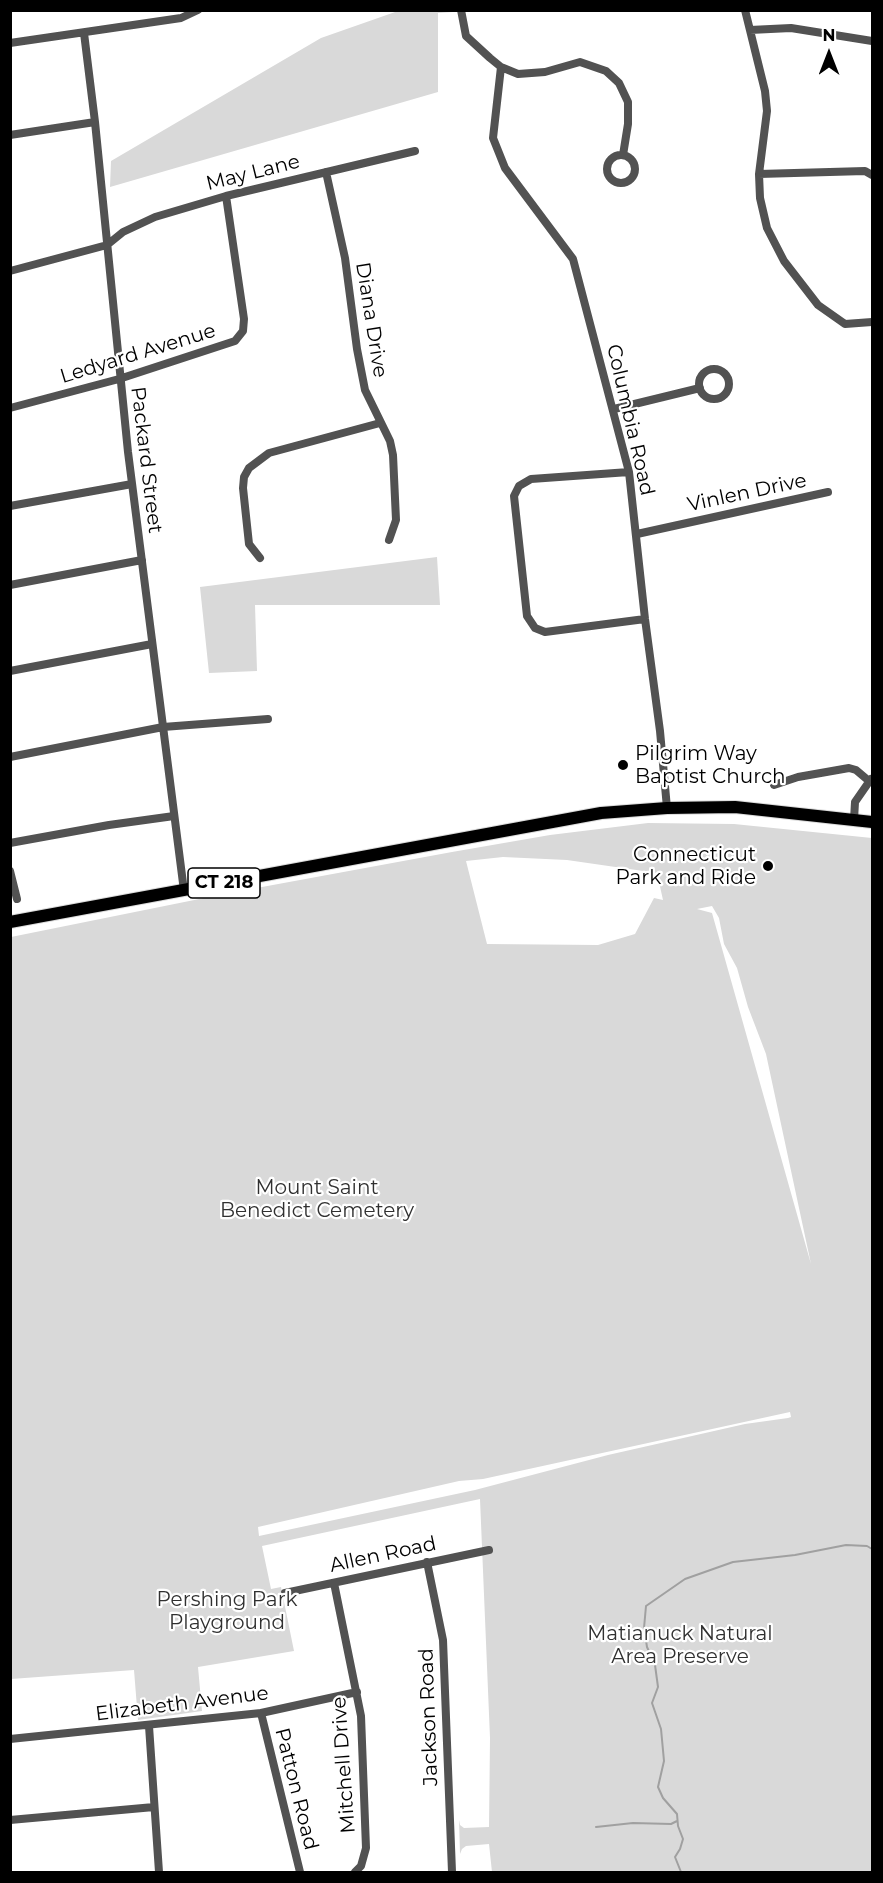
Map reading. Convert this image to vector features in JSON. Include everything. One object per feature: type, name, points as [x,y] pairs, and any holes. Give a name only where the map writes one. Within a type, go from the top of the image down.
[{"type":"main road","name":"CT 218","points":[[10,922],[597,813],[667,807],[735,807],[873,822]]},
{"type":"street","points":[[10,43],[181,18],[198,10]]},
{"type":"street","points":[[461,10],[466,36],[501,67],[518,74],[544,72],[580,62],[606,71],[619,84],[628,102],[628,124],[623,156]]},
{"type":"street","points":[[745,10],[765,91],[767,111],[759,174],[760,198],[767,228],[784,261],[818,305],[845,324],[873,322]]},
{"type":"street","points":[[750,30],[791,28],[873,41]]},
{"type":"street","name":"Packard Street","points":[[84,33],[95,122],[119,379],[184,891]]},
{"type":"street","name":"Columbia Road","points":[[501,67],[493,138],[505,168],[573,259],[629,472],[667,807]]},
{"type":"street","points":[[10,135],[95,122]]},
{"type":"street","name":"May Lane","points":[[10,271],[107,245],[123,232],[155,217],[226,196],[415,152]]},
{"type":"street","points":[[759,174],[865,171],[873,175]]},
{"type":"street","name":"Diana Drive","points":[[326,172],[345,258],[365,390],[390,441],[393,455],[396,520],[389,540]]},
{"type":"street","name":"Ledyard Avenue","points":[[10,408],[119,379],[234,341],[243,331],[244,319],[226,196]]},
{"type":"street","points":[[614,409],[700,388]]},
{"type":"street","points":[[260,558],[249,544],[243,489],[244,477],[249,468],[269,453],[380,423]]},
{"type":"street","points":[[629,472],[531,479],[519,486],[514,496],[527,616],[535,628],[545,632],[645,619]]},
{"type":"street","points":[[10,506],[132,484]]},
{"type":"street","name":"Vinlen Drive","points":[[637,534],[828,492]]},
{"type":"street","points":[[10,585],[142,560]]},
{"type":"street","points":[[10,671],[152,645]]},
{"type":"street","points":[[10,757],[163,727],[268,719]]},
{"type":"street","points":[[774,784],[798,777],[849,768],[856,770],[871,779],[855,802],[854,820]]},
{"type":"street","points":[[10,843],[174,816]]},
{"type":"street","points":[[10,871],[16,899]]},
{"type":"street","name":"Allen Road","points":[[285,1593],[489,1550]]},
{"type":"street","name":"Jackson Road","points":[[427,1562],[443,1640],[452,1872]]},
{"type":"street","name":"Mitchell Drive","points":[[334,1583],[361,1716],[366,1848],[361,1866],[355,1872]]},
{"type":"street","name":"Elizabeth Avenue","points":[[10,1739],[261,1713],[357,1692]]},
{"type":"street","name":"Patton Road","points":[[261,1713],[300,1872]]},
{"type":"street","points":[[149,1726],[159,1872]]},
{"type":"street","points":[[10,1820],[154,1807]]},
{"type":"green space","points":[[398,11],[468,11],[438,13],[438,92],[110,187],[111,161],[321,38]]},
{"type":"green space","points":[[437,557],[440,605],[255,605],[257,671],[209,673],[200,587]]},
{"type":"green space","name":"Mount Saint Benedict Cemetery","points":[[648,823],[734,824],[872,838],[872,1872],[492,1872],[489,1844],[466,1846],[460,1854],[459,1820],[460,1825],[464,1828],[489,1827],[490,1738],[480,1499],[262,1546],[271,1589],[281,1587],[294,1651],[198,1667],[202,1711],[138,1720],[134,1670],[11,1679],[11,937],[224,894],[550,835]],"holes":[[[503,857],[567,860],[657,873],[663,900],[654,898],[635,934],[598,945],[487,944],[466,861]],[[712,906],[719,918],[724,944],[737,968],[748,1007],[766,1054],[811,1264],[712,913],[697,909]],[[790,1412],[791,1417],[788,1418],[745,1424],[608,1455],[475,1490],[259,1536],[258,1527],[459,1481],[483,1479]]]},
{"type":"waterway","points":[[681,1872],[675,1857],[683,1839],[678,1826],[677,1814],[663,1798],[658,1787],[664,1761],[661,1729],[652,1703],[658,1687],[655,1665],[647,1647],[644,1628],[646,1606],[685,1579],[733,1562],[795,1555],[846,1545],[867,1546],[872,1549]]},
{"type":"waterway","points":[[596,1827],[633,1823],[671,1824],[677,1821]]},
{"type":"place","name":"Pilgrim Way Baptist Church","points":[[623,765]]},
{"type":"place","name":"Connecticut Park and Ride","points":[[768,866]]},
{"type":"park label","name":"Pershing Park Playground","points":[[227,1612]]},
{"type":"park label","name":"Matianuck Natural Area Preserve","points":[[680,1646]]}]
